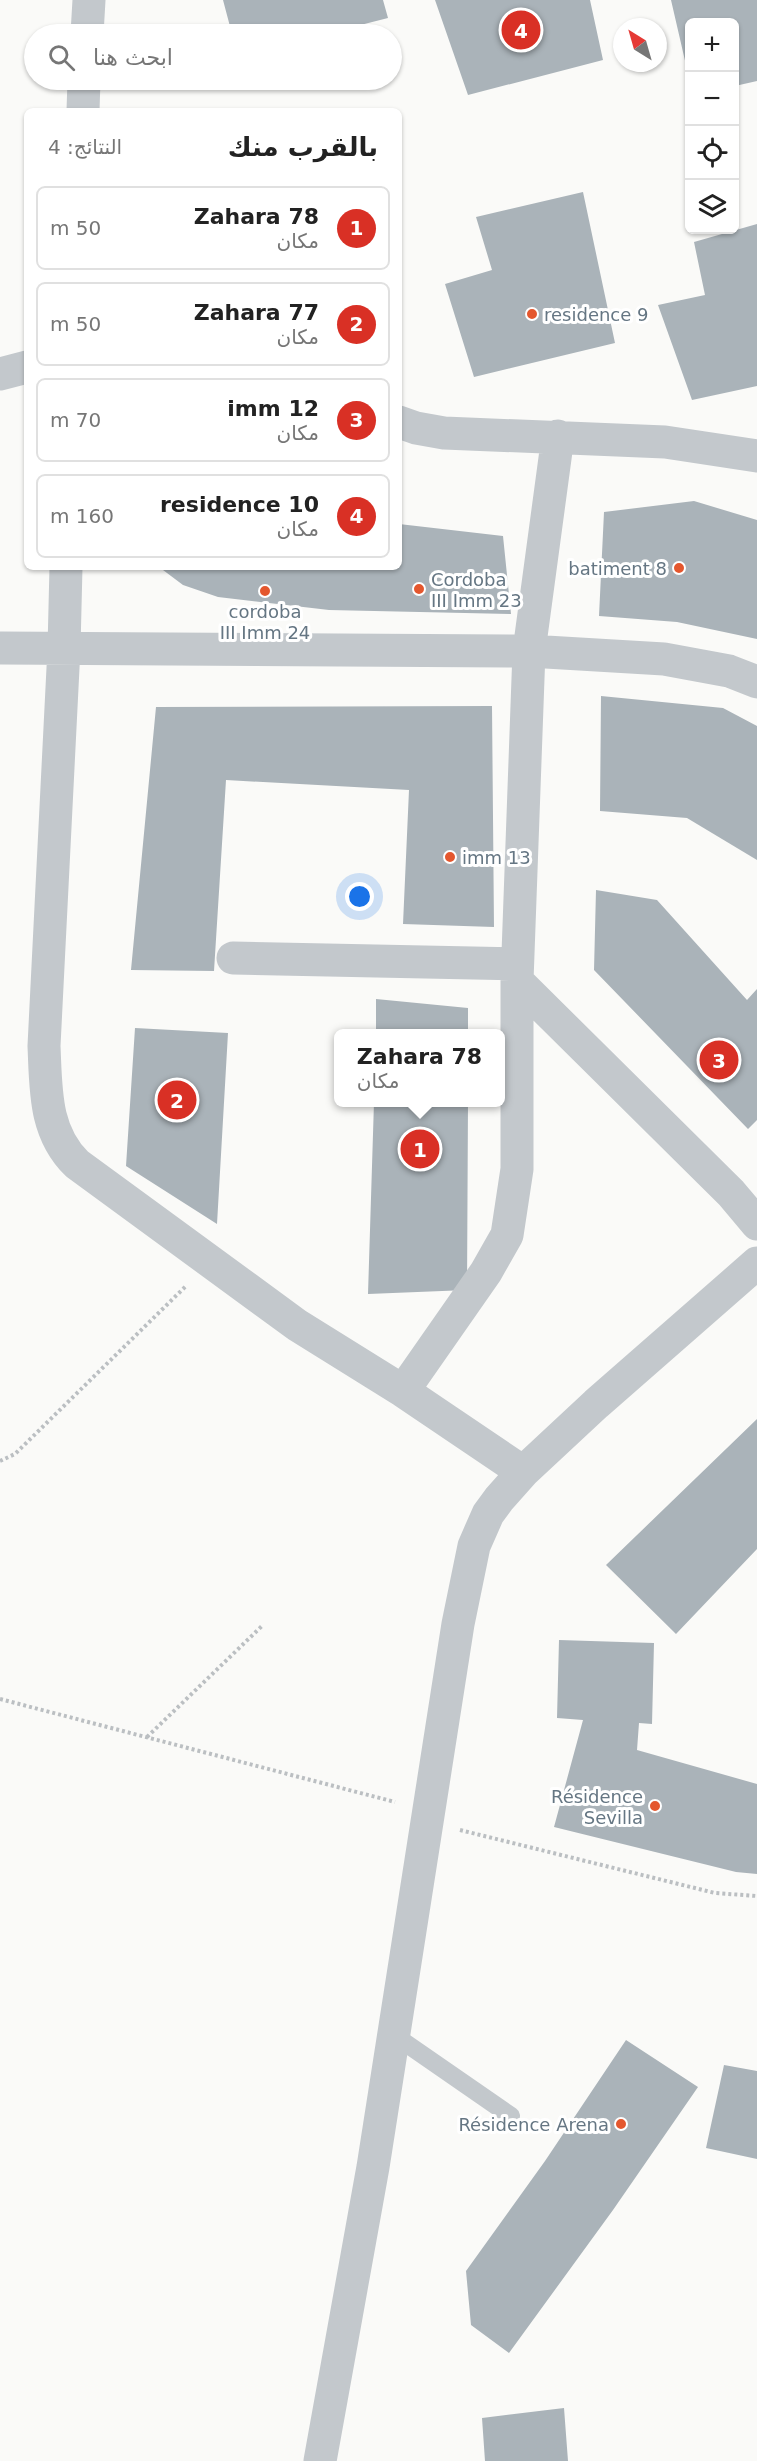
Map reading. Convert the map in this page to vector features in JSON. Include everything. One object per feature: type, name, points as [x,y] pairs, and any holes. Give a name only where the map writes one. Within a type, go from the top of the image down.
[{"type":"street","points":[[88,24],[89,0]]},
{"type":"street","points":[[83,108],[84,90]]},
{"type":"street","points":[[0,374],[24,368]]},
{"type":"street","points":[[402,423],[444,433],[665,442],[757,456]]},
{"type":"street","points":[[403,1391],[486,1272],[507,1235],[517,1169],[517,973],[529,651],[558,436]]},
{"type":"street","points":[[66,570],[44,1046],[46,1101],[52,1124],[66,1154],[297,1325],[403,1391],[523,1472]]},
{"type":"street","points":[[0,648],[529,651],[664,659],[729,671],[757,682]]},
{"type":"street","points":[[233,958],[517,973],[723,1185],[757,1224]]},
{"type":"street","points":[[320,2461],[394,2035],[458,1624],[474,1546],[488,1514],[523,1472],[596,1404],[757,1263]]},
{"type":"lane","points":[[394,2035],[511,2116]]},
{"type":"path","points":[[0,1461],[15,1454],[211,1263]]},
{"type":"path","points":[[147,1737],[262,1625]]},
{"type":"path","points":[[0,1699],[147,1737],[715,1893],[757,1896]]},
{"type":"building","points":[[223,0],[383,0],[388,18],[364,24],[229,24]]},
{"type":"building","points":[[435,0],[590,0],[603,60],[468,95]]},
{"type":"building","points":[[671,0],[757,0],[757,81],[739,85],[739,18],[685,18],[685,61]]},
{"type":"building","name":"residence 9","points":[[583,192],[615,343],[474,377],[445,284],[492,270],[476,217]]},
{"type":"building","name":"residence 9","points":[[757,224],[757,386],[692,400],[658,305],[705,295],[694,242],[722,234],[739,234],[739,229]]},
{"type":"building","name":"batiment 8","points":[[694,501],[757,520],[757,639],[677,622],[599,616],[604,512]]},
{"type":"building","name":"Cordoba III Imm 23","points":[[402,524],[503,536],[511,614],[329,610],[218,597],[183,585],[163,570],[402,570]]},
{"type":"building","points":[[601,696],[723,708],[757,726],[757,860],[687,818],[600,811]]},
{"type":"building","name":"imm 13","points":[[492,706],[494,927],[403,924],[409,790],[226,780],[214,971],[131,970],[156,707]]},
{"type":"building","points":[[596,890],[657,900],[747,1000],[757,989],[757,1120],[748,1129],[594,970]]},
{"type":"building","points":[[376,999],[468,1008],[468,1029],[376,1029]]},
{"type":"building","points":[[135,1028],[228,1033],[217,1224],[126,1166]]},
{"type":"building","points":[[374,1107],[468,1107],[467,1290],[368,1294]]},
{"type":"building","points":[[757,1419],[757,1549],[676,1634],[606,1565]]},
{"type":"building","name":"Résidence Sevilla","points":[[559,1640],[654,1643],[652,1724],[639,1723],[637,1750],[757,1784],[757,1874],[736,1872],[554,1827],[583,1720],[557,1718]]},
{"type":"building","points":[[626,2040],[698,2087],[613,2210],[509,2353],[471,2325],[466,2271],[545,2161]]},
{"type":"building","points":[[724,2065],[757,2071],[757,2159],[706,2148]]},
{"type":"building","points":[[564,2408],[568,2461],[485,2461],[482,2418]]},
{"type":"place","name":"residence 10","points":[[521,30]]},
{"type":"place","name":"residence 9","points":[[532,314]]},
{"type":"place","name":"batiment 8","points":[[679,568]]},
{"type":"place","name":"Cordoba III Imm 23","points":[[419,589]]},
{"type":"place","name":"cordoba III Imm 24","points":[[265,591]]},
{"type":"place","name":"imm 13","points":[[450,857]]},
{"type":"place","name":"imm 12","points":[[719,1060]]},
{"type":"place","name":"Zahara 77","points":[[177,1100]]},
{"type":"place","name":"Zahara 78","points":[[420,1149]]},
{"type":"place","name":"Résidence Sevilla","points":[[655,1806]]},
{"type":"place","name":"Résidence Arena","points":[[621,2124]]}]
